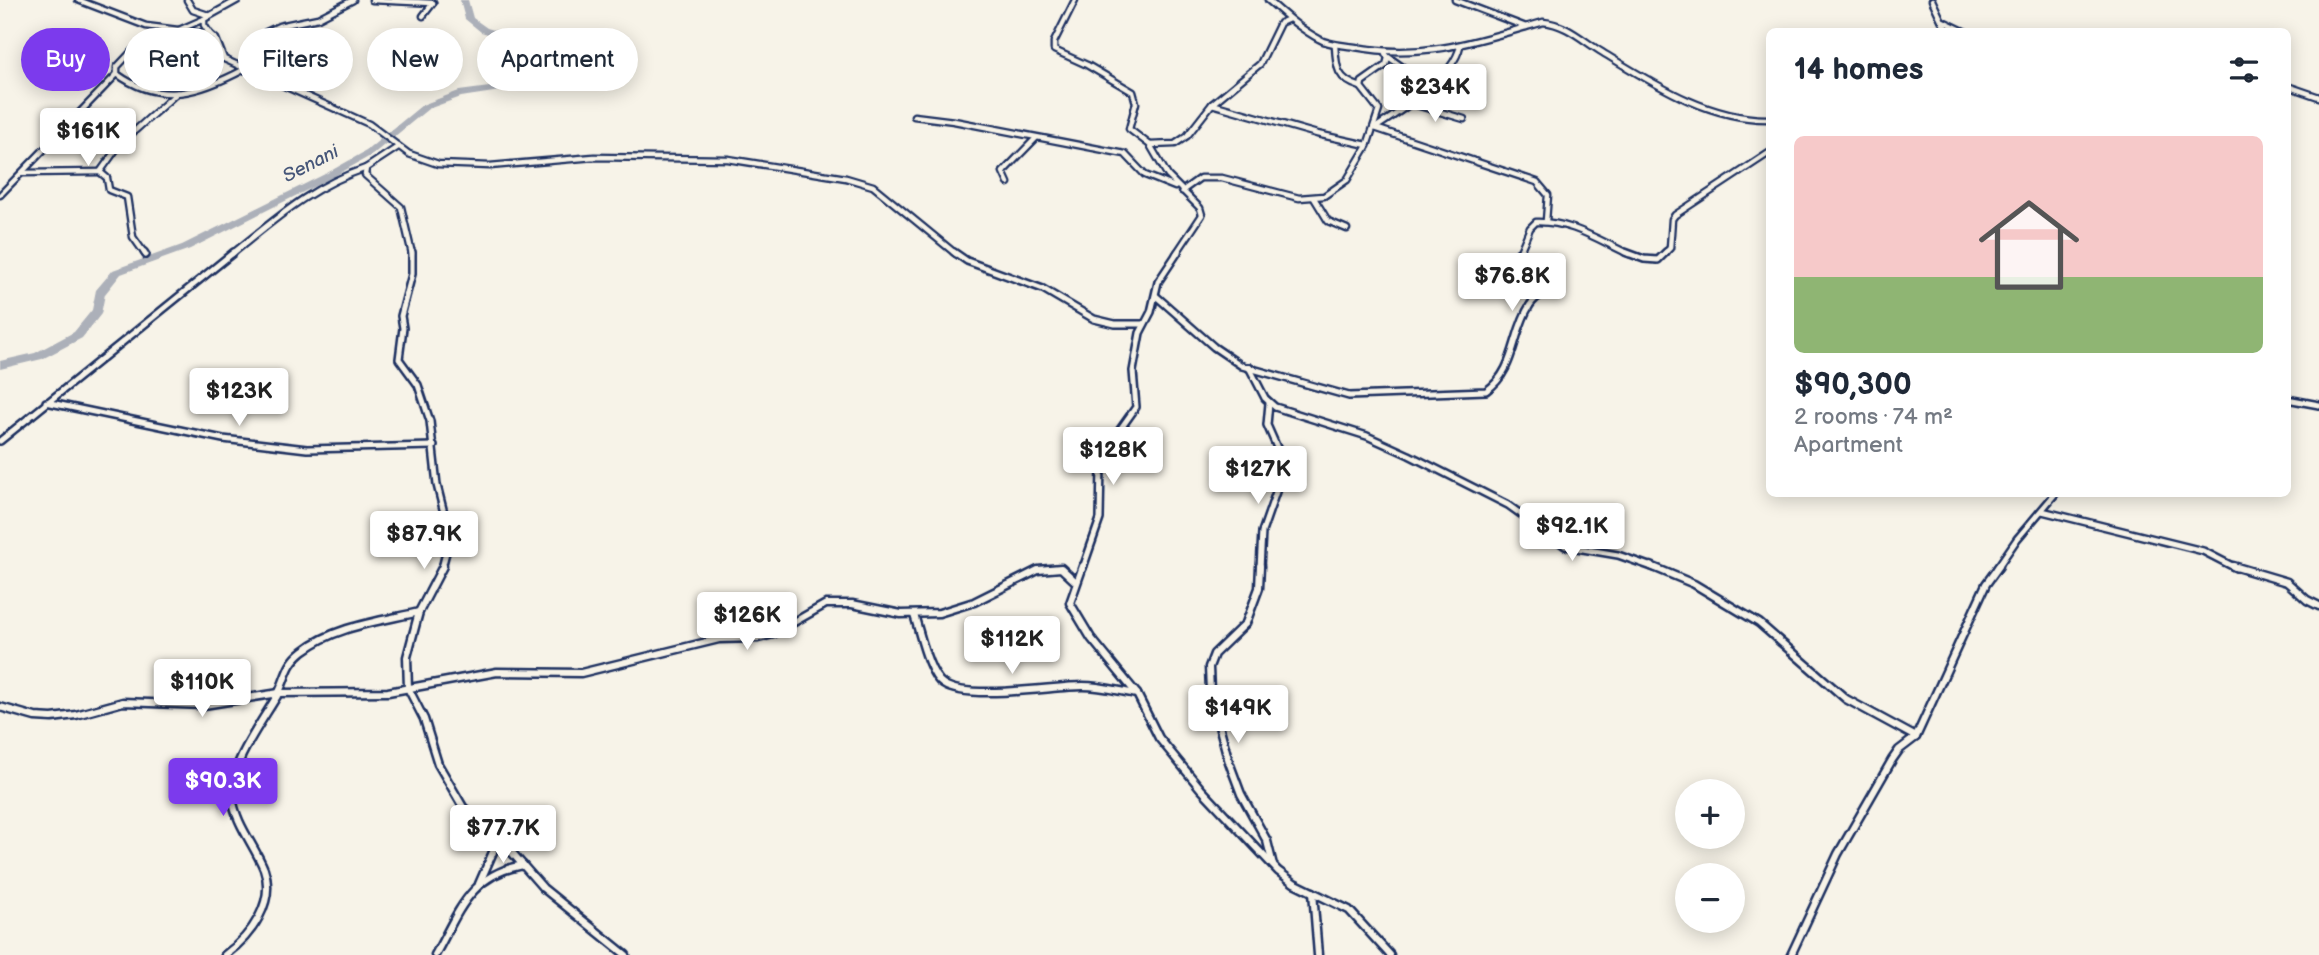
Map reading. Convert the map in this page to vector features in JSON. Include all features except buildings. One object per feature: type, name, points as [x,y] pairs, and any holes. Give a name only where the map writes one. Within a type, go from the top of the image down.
[{"type":"street","points":[[78,0],[138,24],[173,28]]},
{"type":"street","points":[[187,0],[193,10],[208,15]]},
{"type":"street","points":[[184,28],[238,0]]},
{"type":"street","points":[[281,28],[318,18],[353,0]]},
{"type":"street","points":[[372,0],[434,1]]},
{"type":"street","points":[[1075,0],[1054,42],[1054,50],[1087,65],[1133,92],[1136,103],[1128,126],[1150,145],[1168,176],[1200,208],[1202,215],[1158,282],[1152,312],[1137,343],[1133,371],[1136,407],[1114,438],[1101,464],[1100,519],[1070,603],[1091,638],[1137,694],[1159,738],[1202,789],[1273,866],[1294,883],[1349,910],[1390,955]]},
{"type":"street","points":[[1268,0],[1289,19],[1321,41],[1386,55],[1460,46],[1543,22],[1563,25],[1614,59],[1700,104],[1745,121],[1766,120]]},
{"type":"street","points":[[1455,0],[1526,27]]},
{"type":"street","points":[[1932,0],[1946,28]]},
{"type":"street","points":[[423,16],[434,1]]},
{"type":"street","points":[[204,19],[206,28]]},
{"type":"street","points":[[1150,145],[1180,141],[1212,104],[1261,64],[1280,23],[1289,19]]},
{"type":"street","points":[[1943,21],[1958,28]]},
{"type":"street","points":[[1180,190],[1196,180],[1224,176],[1271,194],[1299,199],[1314,198],[1333,191],[1348,180],[1359,166],[1375,128],[1379,110],[1361,87],[1344,81],[1337,74],[1334,66],[1335,45]]},
{"type":"street","points":[[1375,128],[1413,104],[1458,56],[1460,46]]},
{"type":"street","points":[[1361,87],[1362,82],[1386,65],[1386,55]]},
{"type":"street","points":[[1386,55],[1411,73],[1423,94]]},
{"type":"street","points":[[0,195],[117,74],[117,66],[124,59]]},
{"type":"street","points":[[117,74],[140,90],[177,93],[214,85],[238,71]]},
{"type":"street","points":[[2291,87],[2319,97]]},
{"type":"street","points":[[291,91],[379,129],[398,147],[426,162],[461,166],[594,157],[728,159],[846,178],[873,186],[944,246],[967,261],[1043,289],[1094,318],[1115,324],[1144,324]]},
{"type":"street","points":[[100,172],[120,144],[177,93]]},
{"type":"street","points":[[1212,104],[1307,132],[1367,145]]},
{"type":"street","points":[[1413,104],[1464,119]]},
{"type":"street","points":[[914,116],[954,121],[1125,154],[1131,158],[1138,170],[1180,190]]},
{"type":"street","points":[[1375,128],[1537,182],[1547,190],[1549,196],[1546,221]]},
{"type":"street","points":[[1008,183],[1003,172],[1036,138]]},
{"type":"street","points":[[0,441],[218,268],[299,200],[334,178],[366,168],[398,147]]},
{"type":"street","points":[[1156,296],[1230,359],[1248,368],[1357,396],[1473,393],[1493,388],[1502,376],[1528,307],[1535,298],[1550,288],[1512,269],[1530,228],[1536,222],[1546,221],[1580,230],[1641,257],[1658,260],[1670,248],[1672,219],[1675,215],[1766,155]]},
{"type":"street","points":[[366,168],[368,179],[385,190],[404,213],[412,264],[401,316],[403,328],[399,359],[418,385],[430,421],[437,485],[450,537],[443,565],[419,612],[407,657],[408,688],[424,719],[446,780],[463,807],[495,835],[543,888],[626,955]]},
{"type":"street","points":[[22,173],[100,172],[107,177],[109,190],[127,197],[133,237],[146,256]]},
{"type":"street","points":[[1314,198],[1328,221],[1347,229]]},
{"type":"street","points":[[1248,368],[1269,403],[1286,411],[1367,436],[1409,455],[1508,505],[1571,549],[1628,558],[1694,584],[1759,623],[1846,699],[1916,737]]},
{"type":"street","points":[[2291,400],[2319,405]]},
{"type":"street","points":[[46,402],[210,437],[259,443],[330,450],[433,446]]},
{"type":"street","points":[[1269,403],[1267,425],[1285,466],[1262,532],[1259,589],[1246,623],[1219,648],[1209,667],[1210,692],[1228,762],[1267,841],[1273,866]]},
{"type":"street","points":[[1791,955],[1800,930],[1814,911],[1838,855],[1892,760],[1899,750],[1916,737],[1986,584],[2024,529],[2053,497]]},
{"type":"street","points":[[2042,511],[2203,551],[2241,570],[2287,582],[2319,606]]},
{"type":"street","points":[[0,707],[35,717],[52,718],[76,715],[123,702],[204,705],[279,693],[373,693],[497,672],[572,674],[719,639],[758,638],[773,634],[827,604],[852,604],[891,613],[926,615],[989,595],[1018,578],[1050,567],[1061,568],[1076,582]]},
{"type":"street","points":[[225,955],[236,947],[257,922],[268,893],[264,870],[238,823],[231,793],[248,742],[279,693],[288,666],[304,650],[339,632],[419,612]]},
{"type":"street","points":[[914,615],[935,674],[943,684],[950,687],[994,690],[1085,687],[1137,694]]},
{"type":"street","points":[[435,955],[448,929],[479,884],[493,852],[495,835]]},
{"type":"street","points":[[479,884],[498,869],[523,865]]},
{"type":"street","points":[[1313,892],[1318,955]]},
{"type":"waterway","name":"Senani","points":[[0,365],[38,356],[78,335],[97,311],[100,293],[117,272],[186,247],[330,175],[369,153],[425,107],[459,94],[523,85],[547,69],[548,56],[529,43],[484,30],[469,19],[464,0]]}]
